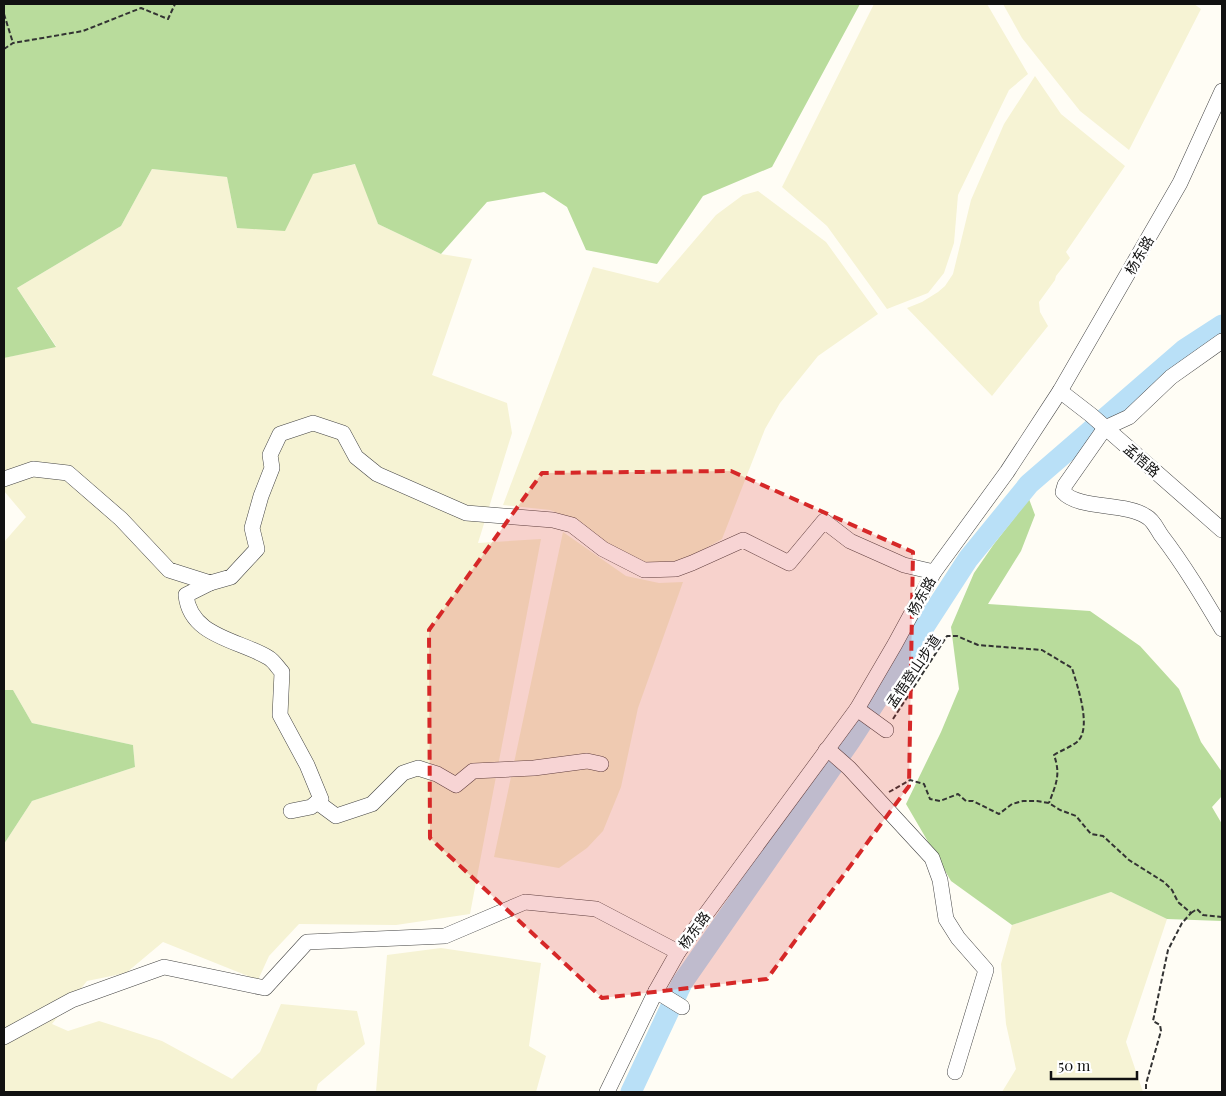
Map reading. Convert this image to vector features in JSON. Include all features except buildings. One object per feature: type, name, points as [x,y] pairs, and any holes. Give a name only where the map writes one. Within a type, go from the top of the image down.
[{"type":"street","name":"杨东路","points":[[607,1092],[656,990],[678,952],[829,751],[895,644],[934,572],[1006,472],[1060,391],[1180,183],[1222,91]]},
{"type":"street","points":[[1222,341],[1172,377],[1129,418],[1105,428],[1064,485],[1063,492],[1068,498],[1131,510],[1148,517],[1183,563],[1222,629]]},
{"type":"street","name":"孟悟路","points":[[1060,391],[1091,415],[1222,530]]},
{"type":"street","points":[[291,812],[311,807],[321,799],[307,765],[280,714],[282,672],[270,658],[205,629],[187,606],[186,595],[210,583],[231,577],[257,549],[252,528],[261,496],[272,468],[270,455],[280,434],[313,423],[342,433],[356,457],[377,474],[466,513],[553,520],[572,525],[603,549],[644,570],[676,569],[692,564],[743,540],[789,563],[824,521],[850,541],[904,564],[934,572]]},
{"type":"street","points":[[4,479],[33,469],[68,473],[121,519],[170,570],[210,583]]},
{"type":"street","points":[[857,708],[886,730]]},
{"type":"street","points":[[829,751],[849,768],[932,858],[940,880],[946,919],[958,938],[986,970],[955,1072]]},
{"type":"street","points":[[317,802],[336,816],[372,804],[404,773],[418,768],[437,774],[456,785],[473,771],[534,768],[587,761],[602,764]]},
{"type":"street","points":[[4,1037],[72,1000],[164,968],[265,988],[307,942],[445,936],[526,902],[596,909],[678,952]]},
{"type":"street","points":[[656,990],[682,1007]]},
{"type":"path","points":[[4,49],[13,43],[83,31],[141,8],[168,19],[176,4]]},
{"type":"path","points":[[4,14],[13,43]]},
{"type":"path","name":"孟悟登山步道","points":[[886,730],[947,636],[957,636],[978,645],[1042,650],[1072,668],[1081,696],[1083,721],[1083,729],[1078,741],[1054,755],[1058,767],[1058,778],[1049,803]]},
{"type":"path","points":[[878,799],[910,780],[924,784],[930,799],[940,800],[958,794],[966,800],[973,801],[999,814],[1012,804],[1023,801],[1049,803],[1060,810],[1076,816],[1091,834],[1103,836],[1129,860],[1164,882],[1172,890],[1178,902],[1191,913]]},
{"type":"path","points":[[1146,1092],[1146,1084],[1161,1031],[1160,1025],[1153,1021],[1168,950],[1182,923],[1197,909],[1203,915],[1222,916]]},
{"type":"highlighted area","points":[[731,471],[913,552],[909,786],[767,979],[602,998],[430,838],[429,630],[542,473]]},
{"type":"shaded area","points":[[874,4],[987,4],[1028,74],[1009,90],[958,195],[954,243],[944,273],[928,293],[887,309],[827,226],[782,187]]},
{"type":"shaded area","points":[[1003,4],[1194,4],[1201,9],[1129,150],[1080,111],[1022,38]]},
{"type":"shaded area","points":[[1035,76],[1061,114],[1125,166],[1066,252],[1070,258],[1039,302],[1040,312],[1048,326],[992,396],[907,308],[922,302],[938,292],[945,286],[953,274],[971,200],[1004,124]]},
{"type":"shaded area","points":[[356,164],[378,224],[441,254],[472,259],[432,375],[507,403],[512,433],[478,543],[541,539],[470,914],[396,925],[299,924],[269,956],[258,980],[163,942],[126,973],[87,981],[52,1024],[68,1031],[99,1021],[162,1041],[232,1079],[260,1052],[281,1004],[357,1011],[365,1044],[318,1084],[316,1092],[4,1092],[4,844],[32,801],[135,767],[133,745],[32,723],[13,690],[4,690],[4,542],[26,517],[4,491],[4,358],[56,346],[17,288],[121,226],[152,169],[227,177],[237,228],[313,174]]},
{"type":"shaded area","points":[[758,191],[826,242],[878,314],[818,356],[780,403],[765,429],[722,539],[681,562],[654,565],[623,555],[571,518],[550,510],[503,505],[593,267],[658,283],[716,215],[743,195]]},
{"type":"shaded area","points":[[563,532],[626,576],[659,583],[683,582],[638,708],[621,787],[603,831],[587,848],[559,868],[494,857]]},
{"type":"shaded area","points":[[1111,892],[1167,919],[1126,1042],[1143,1092],[1002,1092],[1016,1069],[1006,1024],[1001,964],[1012,925]]},
{"type":"shaded area","points":[[441,948],[541,963],[529,1046],[546,1056],[536,1092],[376,1092],[387,955]]},
{"type":"green space","points":[[4,4],[860,4],[772,167],[703,196],[657,264],[586,250],[567,207],[544,192],[487,202],[441,254],[378,224],[355,164],[313,174],[285,231],[237,228],[227,177],[152,169],[121,226],[17,288],[56,347],[4,358]]},
{"type":"green space","points":[[1029,499],[1035,515],[1021,551],[988,604],[1090,611],[1140,646],[1179,689],[1201,742],[1222,772],[1222,796],[1212,807],[1222,824],[1222,921],[1167,919],[1111,892],[1012,925],[951,881],[906,804],[941,732],[959,689],[951,627],[974,573]]},
{"type":"green space","points":[[4,690],[13,690],[32,723],[133,745],[135,767],[32,801],[4,844]]},
{"type":"waterway","points":[[631,1092],[682,983],[850,741],[968,559],[1029,484],[1185,349],[1222,325]]}]
